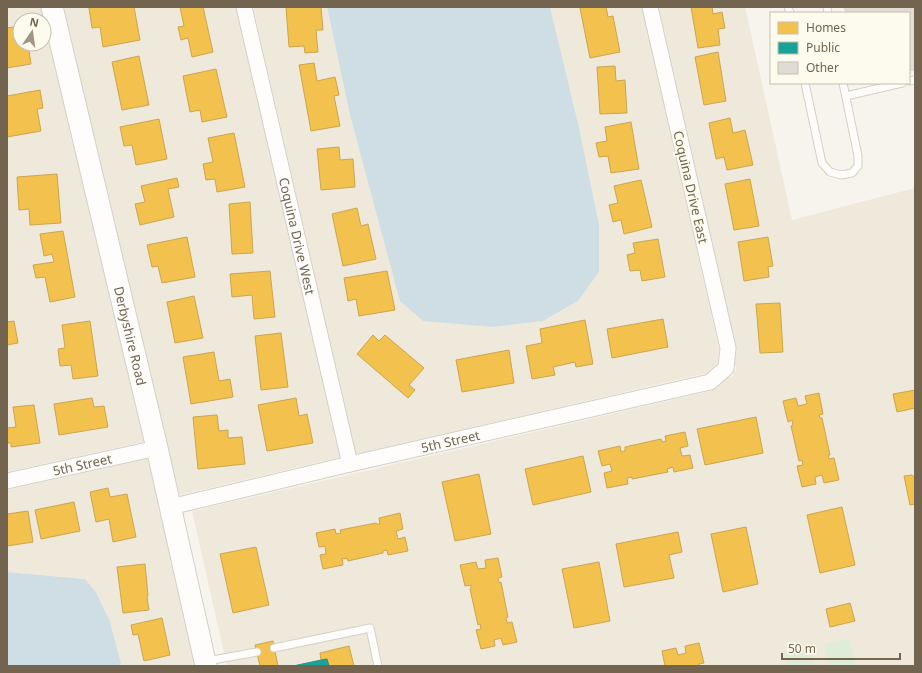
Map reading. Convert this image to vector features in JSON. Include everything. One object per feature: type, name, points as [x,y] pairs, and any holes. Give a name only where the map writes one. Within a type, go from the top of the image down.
[{"type":"street","name":"Derbyshire Road","points":[[52,7],[157,448],[205,664]]},
{"type":"street","name":"Coquina Drive West","points":[[244,7],[350,464]]},
{"type":"street","name":"Coquina Drive East","points":[[650,7],[728,348],[726,368]]},
{"type":"street","name":"5th Street","points":[[170,507],[350,464],[710,382],[726,368]]},
{"type":"street","name":"5th Street","points":[[7,481],[157,448]]},
{"type":"lane","points":[[805,84],[822,163],[830,172],[842,175],[852,173],[858,166],[858,156],[843,84]]},
{"type":"lane","points":[[846,96],[898,84]]},
{"type":"lane","points":[[274,648],[370,628],[378,666]]},
{"type":"lane","points":[[205,664],[257,652]]},
{"type":"shaded area","points":[[7,7],[44,7],[45,12],[12,12],[12,52],[52,52],[52,41],[146,441],[7,472]]},
{"type":"shaded area","points":[[61,7],[236,7],[340,457],[176,496]]},
{"type":"shaded area","points":[[253,7],[327,7],[350,115],[493,327],[543,321],[578,301],[599,272],[599,224],[578,123],[550,7],[642,7],[719,349],[718,363],[707,373],[356,454]]},
{"type":"shaded area","points":[[327,7],[550,7],[578,123],[599,224],[599,272],[578,301],[543,321],[493,327],[423,321],[400,301],[350,115]]},
{"type":"shaded area","points":[[659,7],[745,7],[792,220],[915,188],[915,666],[227,666],[192,511],[711,391],[728,377],[733,377],[733,372],[737,369],[734,364],[735,345]]},
{"type":"shaded area","points":[[150,458],[198,666],[120,666],[121,663],[110,622],[96,592],[85,579],[7,572],[7,490]]},
{"type":"shaded area","points":[[7,572],[85,579],[96,592],[110,622],[121,663],[120,666],[7,666]]},
{"type":"green space","points":[[850,639],[856,666],[829,666],[824,644]]},
{"type":"green space","points":[[810,647],[815,666],[788,666],[785,653]]},
{"type":"building: Homes","points":[[134,7],[140,40],[103,47],[100,27],[92,28],[89,8]]},
{"type":"building: Homes","points":[[180,7],[203,7],[213,52],[192,57],[188,38],[181,40],[178,27],[184,26]]},
{"type":"building: Homes","points":[[286,7],[321,7],[323,30],[316,30],[318,52],[305,53],[304,46],[289,47]]},
{"type":"building: Homes","points":[[606,7],[608,17],[613,16],[620,52],[590,58],[580,8]]},
{"type":"building: Homes","points":[[691,7],[712,7],[713,14],[722,12],[725,28],[718,29],[720,45],[698,48]]},
{"type":"building: Homes","points":[[12,27],[12,52],[29,52],[31,64],[7,68],[7,28]]},
{"type":"building: Homes","points":[[718,52],[726,101],[704,105],[695,57]]},
{"type":"building: Homes","points":[[139,56],[149,105],[122,110],[112,62]]},
{"type":"building: Homes","points":[[314,63],[317,81],[335,77],[339,95],[334,96],[340,126],[311,131],[299,65]]},
{"type":"building: Homes","points":[[615,66],[616,81],[625,80],[627,113],[600,114],[597,67]]},
{"type":"building: Homes","points":[[216,69],[227,117],[202,122],[200,110],[190,112],[183,76]]},
{"type":"building: Homes","points":[[40,90],[43,108],[37,109],[41,131],[7,137],[7,96]]},
{"type":"building: Homes","points":[[730,118],[733,133],[745,130],[753,165],[727,170],[724,157],[716,159],[709,123]]},
{"type":"building: Homes","points":[[159,119],[167,159],[136,165],[132,145],[124,146],[120,127]]},
{"type":"building: Homes","points":[[631,122],[639,169],[611,173],[608,156],[599,157],[596,143],[607,141],[605,127]]},
{"type":"building: Homes","points":[[234,133],[245,187],[217,192],[215,179],[206,180],[203,164],[213,162],[208,138]]},
{"type":"building: Homes","points":[[339,147],[340,160],[353,159],[355,187],[321,190],[317,149]]},
{"type":"building: Homes","points":[[57,174],[61,223],[30,225],[29,209],[19,210],[17,177]]},
{"type":"building: Homes","points":[[177,178],[179,187],[168,189],[174,217],[140,225],[135,204],[145,202],[141,186]]},
{"type":"building: Homes","points":[[750,179],[759,226],[734,230],[725,184]]},
{"type":"building: Homes","points":[[641,180],[652,227],[624,234],[621,220],[613,222],[609,205],[618,203],[614,186]]},
{"type":"building: Homes","points":[[250,202],[253,253],[232,254],[229,204]]},
{"type":"building: Homes","points":[[357,208],[361,226],[368,224],[376,259],[343,266],[332,214]]},
{"type":"building: Homes","points":[[63,231],[75,297],[50,302],[45,277],[36,278],[33,265],[54,262],[52,254],[44,256],[40,234]]},
{"type":"building: Homes","points":[[187,237],[195,277],[162,283],[158,266],[152,267],[147,245]]},
{"type":"building: Homes","points":[[768,237],[773,266],[768,267],[769,277],[744,281],[738,242]]},
{"type":"building: Homes","points":[[658,239],[665,277],[642,281],[640,270],[630,271],[627,255],[635,253],[633,243]]},
{"type":"building: Homes","points":[[270,271],[275,317],[254,319],[252,295],[232,297],[230,274]]},
{"type":"building: Homes","points":[[387,271],[395,310],[359,316],[356,299],[348,301],[344,278]]},
{"type":"building: Homes","points":[[194,296],[203,338],[175,343],[167,302]]},
{"type":"building: Homes","points":[[780,303],[783,352],[760,353],[756,304]]},
{"type":"building: Homes","points":[[663,319],[668,347],[612,358],[607,329]]},
{"type":"building: Homes","points":[[585,320],[593,364],[576,367],[575,362],[553,367],[555,375],[532,379],[526,346],[542,343],[540,329]]},
{"type":"building: Homes","points":[[14,321],[18,343],[7,345],[7,322]]},
{"type":"building: Homes","points":[[90,321],[98,376],[73,379],[71,365],[60,366],[58,349],[65,348],[62,325]]},
{"type":"building: Homes","points":[[281,333],[288,387],[261,390],[255,336]]},
{"type":"building: Homes","points":[[373,335],[379,341],[385,335],[424,368],[409,385],[415,390],[408,398],[357,354]]},
{"type":"building: Homes","points":[[509,350],[514,383],[462,392],[456,360]]},
{"type":"building: Homes","points":[[214,352],[219,381],[230,379],[233,397],[191,404],[183,357]]},
{"type":"building: Homes","points":[[915,390],[915,408],[897,412],[893,394]]},
{"type":"building: Homes","points":[[819,393],[823,414],[819,415],[820,418],[822,418],[830,455],[828,455],[829,459],[834,458],[839,480],[824,483],[822,475],[815,477],[816,484],[802,487],[797,466],[803,465],[802,460],[799,461],[791,426],[793,425],[792,420],[788,422],[783,401],[796,398],[798,406],[807,404],[805,396]]},
{"type":"building: Homes","points":[[92,398],[94,407],[104,406],[108,427],[59,435],[54,404]]},
{"type":"building: Homes","points":[[296,398],[299,416],[307,414],[313,443],[267,451],[258,405]]},
{"type":"building: Homes","points":[[34,405],[40,443],[11,447],[11,443],[7,443],[7,428],[16,427],[13,407]]},
{"type":"building: Homes","points":[[217,415],[219,431],[228,430],[228,438],[242,437],[245,464],[198,469],[193,417]]},
{"type":"building: Homes","points":[[756,417],[763,453],[705,465],[697,429]]},
{"type":"building: Homes","points":[[685,432],[688,446],[680,448],[682,456],[690,455],[693,468],[674,472],[673,467],[667,469],[668,472],[632,479],[632,477],[627,478],[628,484],[607,488],[604,473],[612,471],[610,464],[602,466],[598,451],[620,446],[621,452],[625,451],[625,447],[661,439],[662,442],[666,441],[665,436]]},
{"type":"building: Homes","points":[[583,456],[591,492],[533,505],[525,469]]},
{"type":"building: Homes","points":[[479,474],[491,534],[455,541],[442,482]]},
{"type":"building: Homes","points":[[912,475],[915,478],[915,504],[910,505],[904,476]]},
{"type":"building: Homes","points":[[108,488],[110,497],[127,494],[136,537],[113,542],[109,519],[96,522],[90,492]]},
{"type":"building: Homes","points":[[74,502],[80,531],[41,539],[35,510]]},
{"type":"building: Homes","points":[[842,507],[855,565],[820,573],[807,515]]},
{"type":"building: Homes","points":[[28,511],[33,542],[7,546],[7,514]]},
{"type":"building: Homes","points":[[400,513],[403,529],[396,531],[398,539],[405,537],[408,551],[388,555],[387,550],[383,551],[383,553],[348,561],[347,558],[342,559],[343,565],[323,569],[320,555],[326,554],[325,546],[319,547],[316,533],[335,529],[336,534],[341,533],[340,530],[376,523],[380,524],[379,518]]},
{"type":"building: Homes","points":[[746,527],[758,584],[723,592],[711,534]]},
{"type":"building: Homes","points":[[678,532],[682,552],[669,555],[674,578],[624,587],[616,544]]},
{"type":"building: Homes","points":[[256,547],[269,605],[233,613],[220,554]]},
{"type":"building: Homes","points":[[498,558],[502,577],[498,578],[499,583],[501,582],[508,617],[506,618],[507,623],[512,622],[517,642],[503,645],[501,638],[494,640],[495,646],[481,649],[476,630],[481,629],[480,624],[478,625],[470,589],[471,585],[465,586],[460,565],[476,562],[478,569],[486,568],[485,560]]},
{"type":"building: Homes","points":[[599,562],[610,621],[574,628],[562,569]]},
{"type":"building: Homes","points":[[145,564],[149,610],[123,613],[117,567]]},
{"type":"building: Homes","points":[[850,603],[855,621],[830,627],[826,609]]},
{"type":"building: Homes","points":[[162,618],[170,655],[144,661],[138,634],[133,635],[131,625]]},
{"type":"building: Homes","points":[[273,641],[278,666],[260,666],[255,645]]},
{"type":"building: Homes","points":[[699,643],[704,663],[699,664],[699,666],[665,666],[662,651],[676,648],[678,655],[686,653],[685,646]]},
{"type":"building: Homes","points":[[349,646],[354,666],[329,666],[327,659],[321,660],[320,653]]},
{"type":"building: Public","points":[[327,659],[329,666],[293,666],[321,660]]},
{"type":"building: Other","points":[[844,7],[915,7],[915,70],[910,71],[910,12],[846,12]]}]
